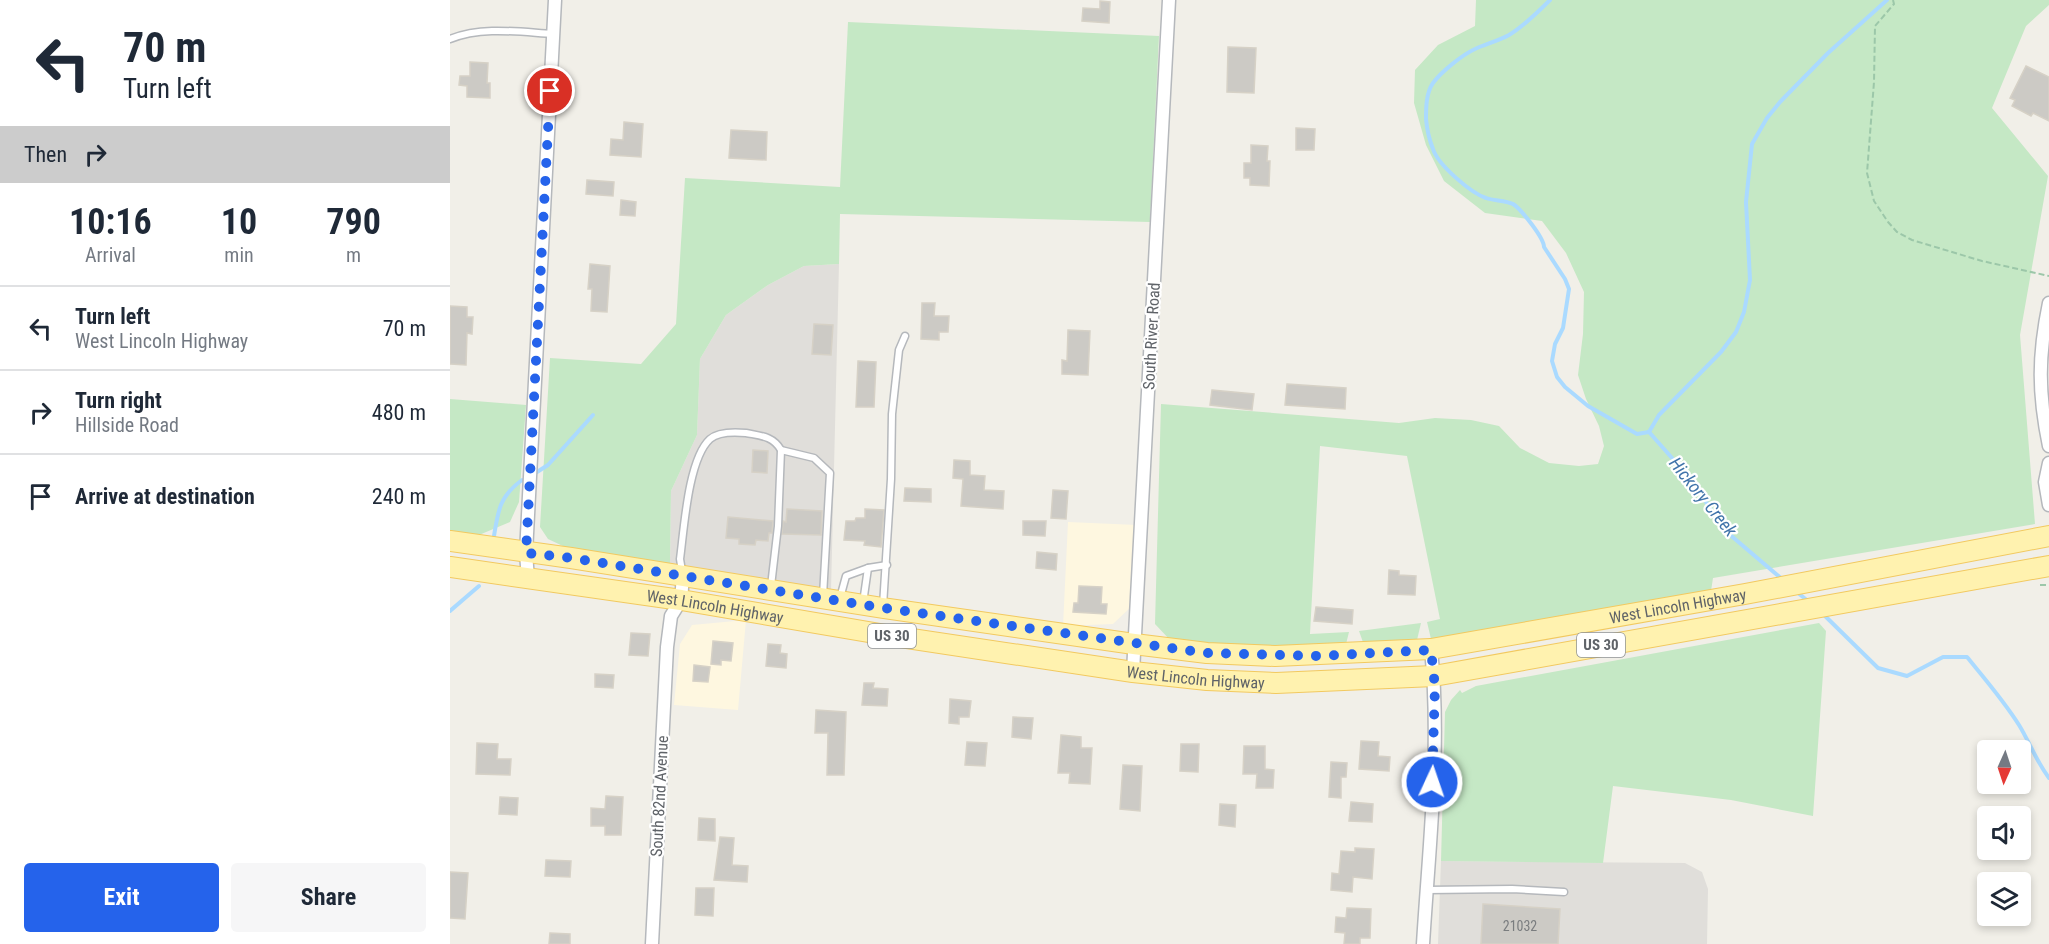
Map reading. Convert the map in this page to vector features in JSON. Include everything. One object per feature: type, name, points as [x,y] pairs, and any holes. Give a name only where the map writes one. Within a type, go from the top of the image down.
[{"type":"main road","name":"West Lincoln Highway","points":[[450,541],[1134,644],[1207,653],[1320,656],[1431,650],[1834,578],[2049,536]]},
{"type":"main road","name":"West Lincoln Highway","points":[[450,567],[681,600],[886,635],[1133,672],[1207,680],[1276,683],[1434,676],[2049,566]]},
{"type":"street","points":[[528,579],[526,553],[555,0]]},
{"type":"street","name":"South River Road","points":[[1133,672],[1169,0]]},
{"type":"street","points":[[2049,303],[2042,340],[2040,369],[2041,408],[2049,446]]},
{"type":"street","points":[[2049,463],[2045,482],[2049,505]]},
{"type":"street","name":"South 82nd Avenue","points":[[652,944],[667,647],[671,616],[681,600],[683,576]]},
{"type":"street","points":[[1423,944],[1435,738],[1434,676],[1431,650]]},
{"type":"lane","points":[[450,39],[484,31],[553,34]]},
{"type":"lane","points":[[883,608],[887,565],[892,414],[899,350],[905,336]]},
{"type":"lane","points":[[683,576],[680,559],[690,483],[699,456],[710,439],[722,434],[742,433],[771,438],[777,442],[781,450],[778,526],[770,590]]},
{"type":"lane","points":[[781,450],[814,458],[830,473],[831,599]]},
{"type":"lane","points":[[831,599],[846,576],[868,568],[887,565]]},
{"type":"lane","points":[[863,604],[868,568]]},
{"type":"lane","points":[[1426,890],[1512,889],[1564,892]]},
{"type":"path","points":[[1893,0],[1894,4],[1875,26],[1874,82],[1867,173],[1874,201],[1897,232],[1912,240],[1983,261],[2049,276]]},
{"type":"shaded area","points":[[839,264],[831,591],[670,564],[671,491],[697,435],[700,359],[726,315],[768,285],[804,266]]},
{"type":"shaded area","points":[[1068,522],[1137,525],[1131,607],[1113,624],[1063,626]]},
{"type":"shaded area","points":[[746,620],[738,710],[674,705],[680,644],[692,625]]},
{"type":"shaded area","points":[[1441,861],[1685,863],[1702,872],[1708,889],[1707,944],[1438,944]]},
{"type":"green space","points":[[1476,0],[2049,0],[2049,5],[2026,26],[1992,108],[2048,176],[2020,335],[2035,524],[1713,578],[1711,591],[1431,639],[1427,622],[1440,619],[1407,456],[1320,446],[1310,634],[1349,632],[1346,644],[1287,648],[1171,641],[1155,624],[1161,404],[1399,423],[1435,418],[1471,420],[1499,426],[1520,448],[1549,463],[1579,466],[1598,464],[1604,446],[1599,426],[1578,375],[1583,334],[1584,292],[1566,253],[1542,221],[1485,213],[1444,181],[1426,145],[1414,103],[1415,70],[1438,45],[1475,26]]},
{"type":"green space","points":[[848,22],[1159,36],[1150,222],[840,214],[839,264],[804,266],[768,285],[726,315],[700,359],[697,435],[671,491],[670,564],[567,548],[548,539],[540,527],[550,358],[641,364],[676,324],[685,178],[840,187]]},
{"type":"green space","points":[[450,399],[526,405],[519,502],[510,522],[479,535],[450,531]]},
{"type":"green space","points":[[1421,623],[1417,640],[1364,645],[1359,631]]},
{"type":"green space","points":[[1819,623],[1826,631],[1813,816],[1731,800],[1613,786],[1603,863],[1441,861],[1445,712],[1451,700],[1460,690],[1462,693],[1476,686]]},
{"type":"building","points":[[1100,1],[1110,2],[1109,23],[1082,21],[1083,8],[1100,9]]},
{"type":"building","points":[[1228,47],[1256,48],[1254,93],[1227,92]]},
{"type":"building","points":[[470,62],[488,63],[487,83],[490,83],[490,98],[467,97],[467,86],[459,85],[460,76],[470,76]]},
{"type":"building","points":[[2026,66],[2049,77],[2049,121],[2033,113],[2031,116],[2012,106],[2015,100],[2010,98]]},
{"type":"building","points":[[624,122],[643,124],[641,157],[610,155],[611,139],[623,140]]},
{"type":"building","points":[[1296,128],[1315,129],[1314,150],[1296,150]]},
{"type":"building","points":[[731,130],[767,132],[766,160],[729,158]]},
{"type":"building","points":[[1251,145],[1268,146],[1269,186],[1250,185],[1250,178],[1244,178],[1244,163],[1251,163]]},
{"type":"building","points":[[587,180],[614,182],[613,196],[586,194]]},
{"type":"building","points":[[621,200],[636,202],[635,216],[620,215]]},
{"type":"building","points":[[590,264],[610,266],[607,312],[591,311],[592,289],[588,289]]},
{"type":"building","points":[[922,303],[935,303],[934,316],[949,316],[948,332],[939,332],[939,340],[921,339]]},
{"type":"building","points":[[450,306],[467,307],[467,317],[473,317],[472,334],[467,333],[466,365],[450,364]]},
{"type":"building","points":[[814,324],[833,325],[831,355],[812,354]]},
{"type":"building","points":[[1068,330],[1090,331],[1088,375],[1062,374],[1062,360],[1067,361]]},
{"type":"building","points":[[858,361],[876,362],[874,407],[856,407]]},
{"type":"building","points":[[1287,384],[1346,388],[1345,409],[1285,405]]},
{"type":"building","points":[[1212,390],[1254,394],[1252,410],[1210,405]]},
{"type":"building","points":[[753,450],[768,451],[767,473],[752,472]]},
{"type":"building","points":[[954,460],[970,461],[970,475],[985,476],[984,490],[1004,491],[1003,509],[961,506],[963,479],[953,478]]},
{"type":"building","points":[[905,488],[931,489],[931,502],[904,501]]},
{"type":"building","points":[[1053,490],[1068,491],[1066,519],[1051,518]]},
{"type":"building","points":[[787,509],[822,511],[821,535],[782,534]]},
{"type":"building","points":[[865,509],[884,510],[881,547],[864,545],[865,541],[844,540],[846,521],[865,518]]},
{"type":"building","points":[[728,517],[773,521],[772,533],[769,533],[768,541],[756,540],[755,545],[739,544],[739,539],[726,538]]},
{"type":"building","points":[[1023,521],[1046,521],[1045,536],[1023,535]]},
{"type":"building","points":[[1037,552],[1057,554],[1056,570],[1036,568]]},
{"type":"building","points":[[1389,570],[1399,571],[1399,575],[1416,576],[1415,595],[1388,594]]},
{"type":"building","points":[[1079,586],[1102,587],[1101,604],[1107,604],[1106,614],[1073,612],[1074,603],[1078,603]]},
{"type":"building","points":[[1316,607],[1353,610],[1352,624],[1314,621]]},
{"type":"building","points":[[631,633],[650,634],[648,656],[629,655]]},
{"type":"building","points":[[713,641],[733,643],[731,661],[721,660],[721,665],[711,664]]},
{"type":"building","points":[[768,644],[781,645],[780,653],[787,654],[786,668],[766,666]]},
{"type":"building","points":[[694,665],[710,667],[708,682],[693,681]]},
{"type":"building","points":[[595,674],[614,675],[613,688],[595,687]]},
{"type":"building","points":[[864,683],[874,683],[873,688],[888,689],[887,706],[862,705]]},
{"type":"building","points":[[950,699],[971,701],[969,717],[959,717],[959,724],[949,723]]},
{"type":"building","points":[[816,710],[846,712],[844,775],[827,775],[828,733],[815,733]]},
{"type":"building","points":[[1013,717],[1033,718],[1031,739],[1012,737]]},
{"type":"building","points":[[1061,735],[1081,737],[1081,748],[1092,748],[1090,784],[1069,783],[1070,773],[1058,773]]},
{"type":"building","points":[[1361,741],[1379,742],[1378,756],[1390,757],[1389,771],[1359,769]]},
{"type":"building","points":[[967,742],[987,743],[985,766],[965,765]]},
{"type":"building","points":[[477,743],[498,744],[497,759],[511,759],[510,775],[476,774]]},
{"type":"building","points":[[1181,744],[1199,744],[1198,772],[1180,771]]},
{"type":"building","points":[[1244,746],[1265,746],[1265,769],[1274,770],[1273,788],[1256,788],[1257,774],[1243,774]]},
{"type":"building","points":[[1331,762],[1347,763],[1346,777],[1341,777],[1341,798],[1329,797]]},
{"type":"building","points":[[1123,765],[1142,766],[1140,811],[1120,809]]},
{"type":"building","points":[[606,796],[623,797],[621,835],[605,835],[605,826],[591,826],[591,808],[605,809]]},
{"type":"building","points":[[500,797],[518,798],[517,815],[499,814]]},
{"type":"building","points":[[1351,802],[1373,804],[1372,822],[1349,821]]},
{"type":"building","points":[[1220,804],[1236,805],[1235,827],[1219,825]]},
{"type":"building","points":[[699,818],[715,819],[715,841],[698,840]]},
{"type":"building","points":[[720,837],[734,838],[732,865],[748,866],[747,882],[714,880]]},
{"type":"building","points":[[1355,848],[1374,849],[1372,879],[1353,877],[1352,892],[1331,890],[1332,873],[1339,874],[1341,851],[1355,852]]},
{"type":"building","points":[[546,860],[571,861],[570,877],[545,876]]},
{"type":"building","points":[[450,872],[468,873],[465,919],[450,918]]},
{"type":"building","points":[[696,888],[714,888],[713,916],[695,915]]},
{"type":"building","points":[[1483,904],[1560,909],[1558,944],[1481,944]]},
{"type":"building","points":[[1347,908],[1371,909],[1370,938],[1360,938],[1360,944],[1344,944],[1345,933],[1335,932],[1336,917],[1346,918]]},
{"type":"building","points":[[550,933],[570,934],[570,944],[549,944]]},
{"type":"waterway","name":"Hickory Creek","points":[[1550,0],[1515,31],[1470,52],[1452,64],[1437,79],[1429,91],[1427,101],[1428,134],[1441,163],[1464,185],[1486,198],[1513,204],[1521,212],[1536,231],[1565,279],[1569,289],[1563,328],[1555,344],[1552,361],[1557,377],[1565,387],[1588,406],[1637,434],[1649,432]]},
{"type":"waterway","points":[[1649,432],[1659,415],[1721,352],[1736,332],[1744,312],[1750,280],[1746,202],[1752,144],[1767,118],[1780,102],[1828,53],[1887,0]]},
{"type":"waterway","points":[[537,472],[548,465],[593,415]]},
{"type":"waterway","name":"Hickory Creek","points":[[1649,432],[1695,484],[1722,528],[1782,579]]},
{"type":"waterway","points":[[494,536],[501,504],[509,492],[522,480]]},
{"type":"waterway","points":[[450,611],[479,586]]},
{"type":"waterway","name":"Hickory Creek","points":[[1797,592],[1809,602]]},
{"type":"waterway","name":"Hickory Creek","points":[[1822,613],[1878,668],[1907,676],[1943,657],[1967,657],[2013,716],[2049,778]]},
{"type":"route","points":[[550,91],[526,553],[571,558],[883,608],[1207,653],[1320,656],[1431,650],[1435,687],[1432,782]]}]
